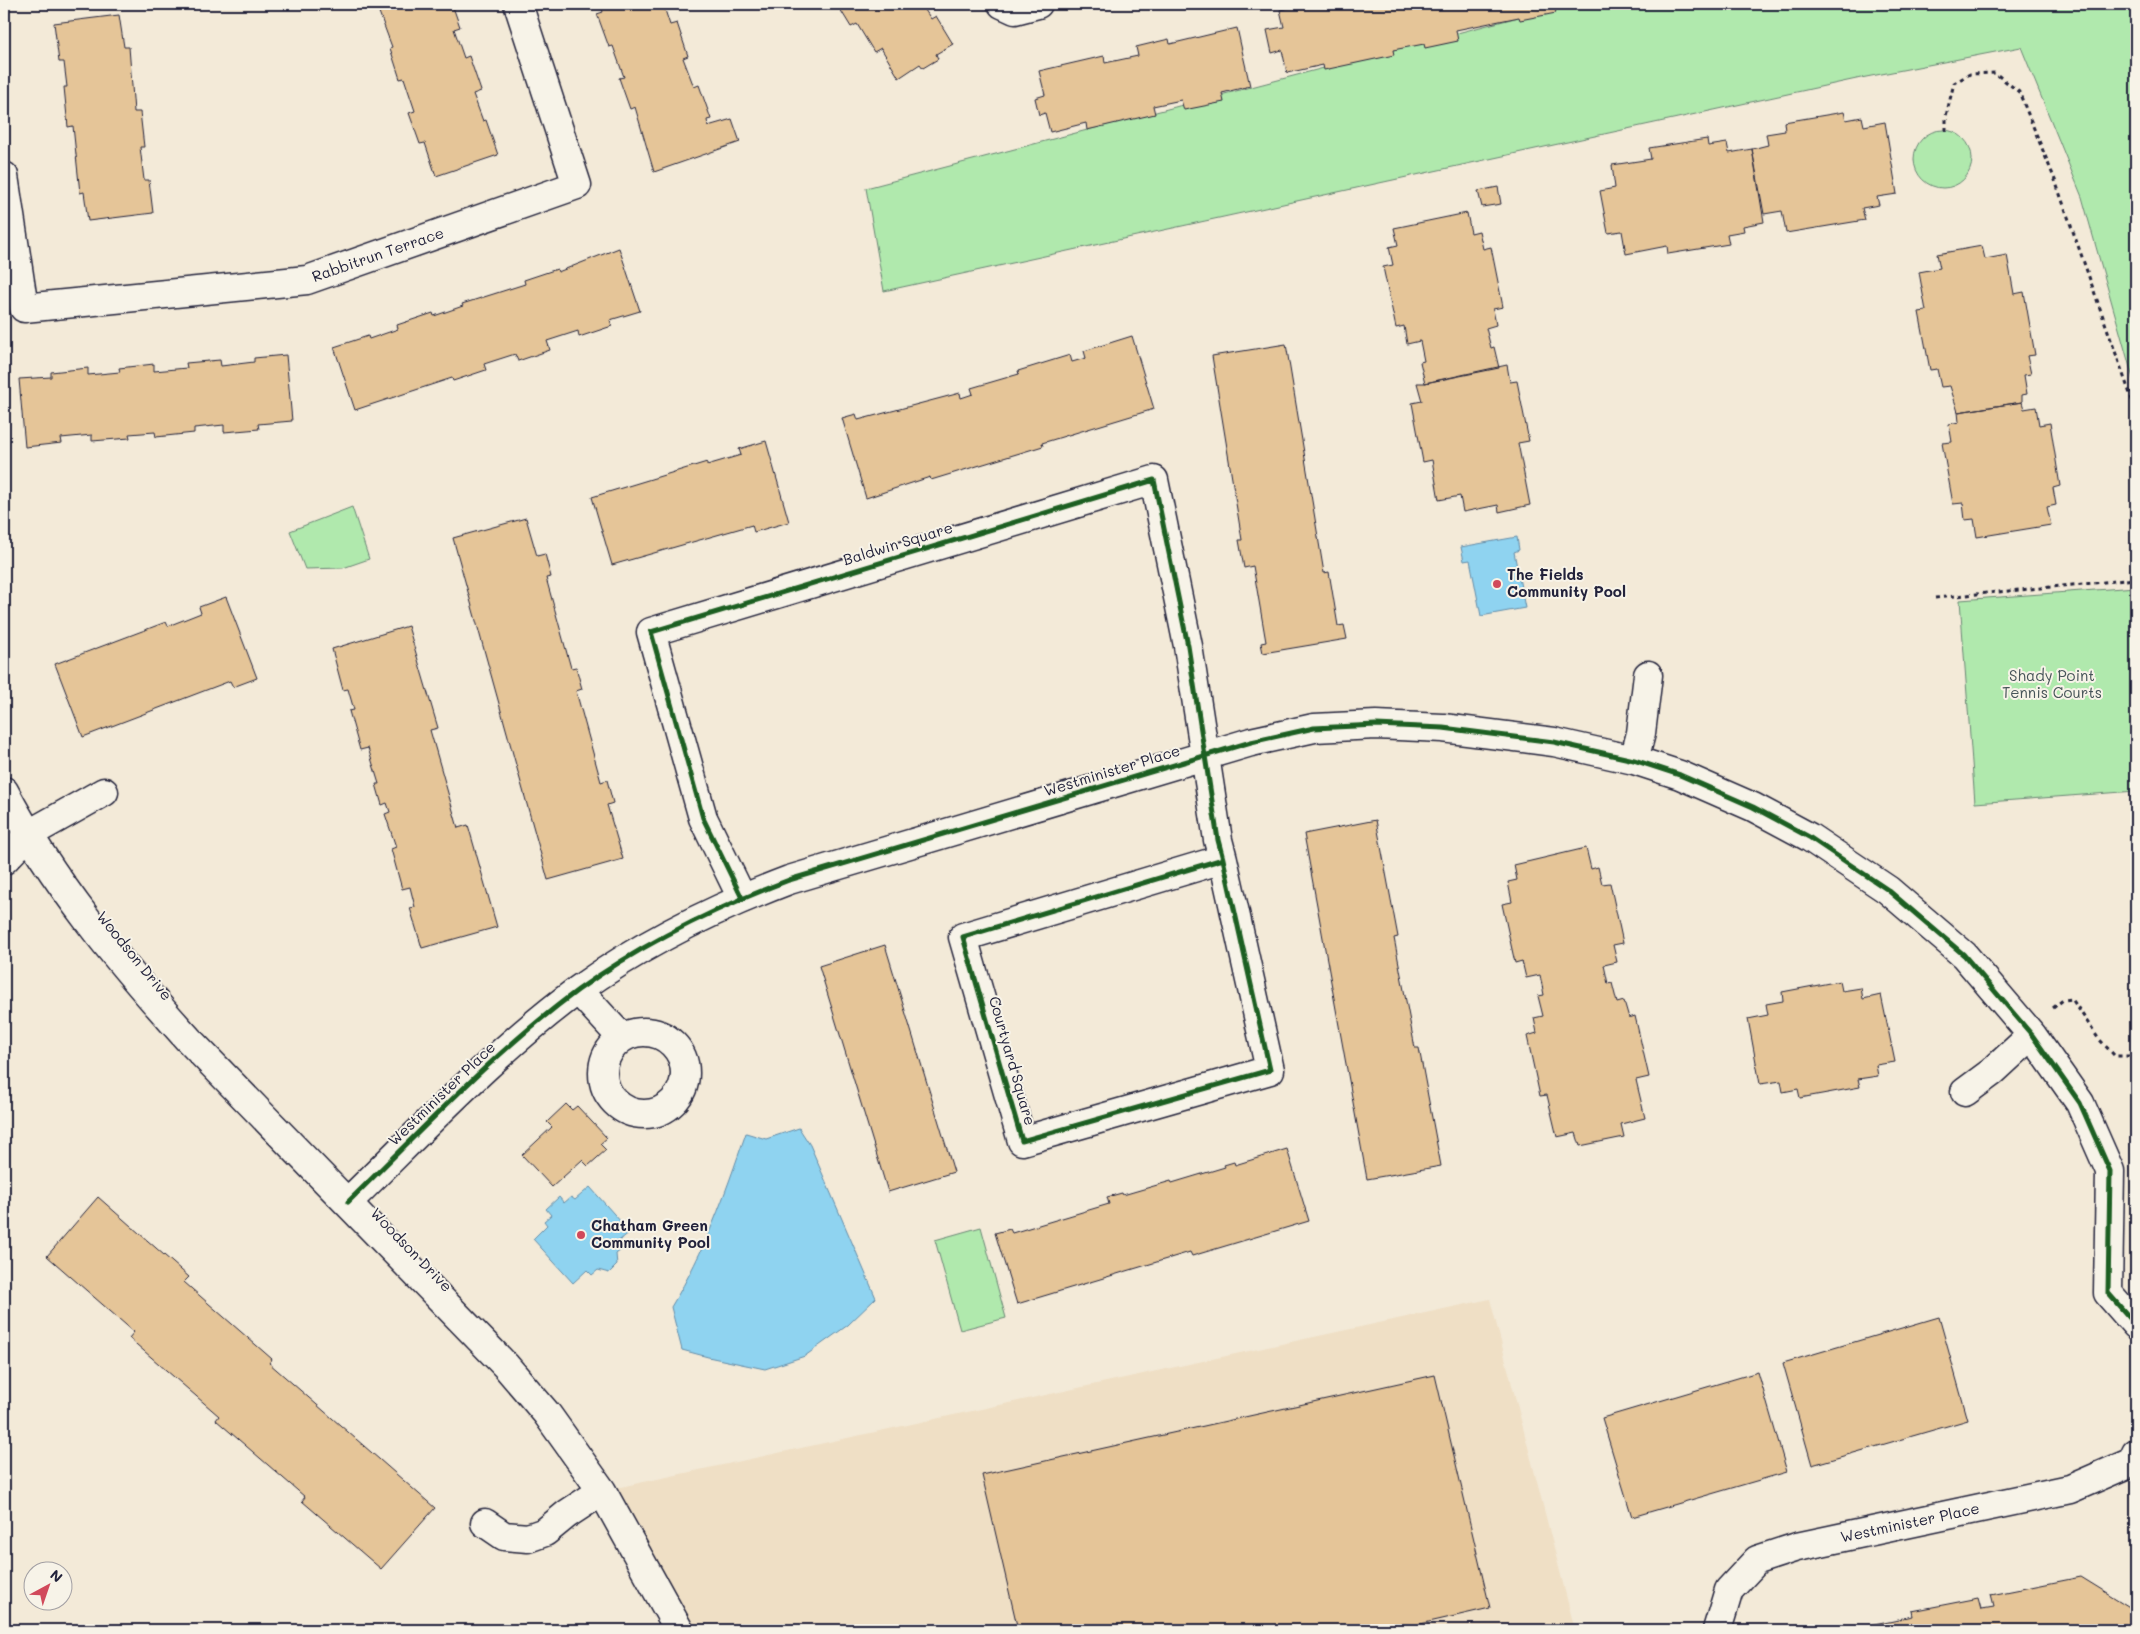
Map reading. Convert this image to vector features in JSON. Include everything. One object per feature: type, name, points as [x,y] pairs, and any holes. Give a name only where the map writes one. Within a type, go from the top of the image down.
[{"type":"street","name":"Rabbitrun Terrace","points":[[4,176],[24,308],[307,280],[577,186],[518,4]]},
{"type":"street","points":[[1002,4],[1014,10],[1038,4]]},
{"type":"street","name":"Baldwin Square","points":[[742,898],[703,818],[651,632],[1154,480],[1188,646],[1204,756]]},
{"type":"street","points":[[1634,760],[1641,733],[1648,675]]},
{"type":"street","name":"Westminister Place","points":[[348,1202],[505,1050],[578,990],[631,955],[742,898],[789,880],[1251,742],[1314,728],[1376,725],[1442,728],[1554,742],[1634,760],[1680,775],[1753,807],[1809,837],[1888,890],[1964,955],[2030,1032],[2080,1103],[2110,1171],[2108,1293],[2136,1325]]},
{"type":"street","name":"Courtyard Square","points":[[1204,756],[1223,859],[1270,1070],[1022,1141],[963,937],[1223,859]]},
{"type":"street","name":"Woodson Drive","points":[[4,791],[29,834],[86,918],[145,992],[188,1039],[506,1366],[547,1414],[602,1491],[679,1630]]},
{"type":"street","points":[[4,860],[29,834],[104,792]]},
{"type":"street","points":[[578,990],[622,1038]]},
{"type":"street","points":[[1965,1092],[1992,1072],[2030,1032]]},
{"type":"street","name":"Westminister Place","points":[[1717,1630],[1729,1590],[1757,1560],[1797,1548],[2070,1489],[2132,1462],[2136,1453]]},
{"type":"street","points":[[485,1523],[504,1536],[528,1538],[545,1532],[567,1514],[602,1491]]},
{"type":"path","points":[[1946,131],[1946,116],[1954,83],[1970,74],[1995,73],[2019,92],[2055,180],[2136,411]]},
{"type":"path","points":[[1935,598],[2136,579]]},
{"type":"path","points":[[2030,1032],[2062,1000],[2072,999],[2098,1038],[2115,1056],[2131,1056],[2136,1050]]},
{"type":"shaded area","points":[[1490,1299],[1575,1630],[679,1630],[602,1491]]},
{"type":"green space","points":[[1568,4],[2136,4],[2136,389],[2082,197],[2021,47],[1861,78],[884,291],[866,188]]},
{"type":"green space","points":[[1943,130],[1954,132],[1967,143],[1972,159],[1970,170],[1959,183],[1943,188],[1932,186],[1919,175],[1914,159],[1916,148],[1927,135]]},
{"type":"green space","points":[[352,507],[369,559],[343,568],[305,569],[290,531]]},
{"type":"green space","name":"Shady Point Tennis Courts","points":[[2136,587],[2136,791],[1975,803],[1960,600]]},
{"type":"green space","points":[[981,1227],[1006,1318],[960,1330],[935,1240]]},
{"type":"water","name":"The Fields Community Pool","points":[[1517,537],[1519,550],[1514,552],[1525,608],[1481,616],[1470,560],[1464,561],[1461,547]]},
{"type":"water","points":[[799,1128],[810,1145],[876,1298],[848,1325],[805,1356],[765,1369],[682,1350],[671,1307],[704,1243],[722,1201],[746,1133],[766,1139]]},
{"type":"water","name":"Chatham Green Community Pool","points":[[590,1187],[630,1232],[615,1244],[621,1250],[616,1254],[617,1265],[609,1273],[598,1270],[592,1275],[587,1270],[573,1283],[533,1239],[547,1225],[544,1221],[551,1215],[546,1209],[559,1197],[564,1203],[571,1197],[575,1200]]},
{"type":"building","points":[[376,4],[452,4],[460,27],[454,29],[464,58],[469,56],[481,91],[473,94],[483,121],[486,120],[498,155],[436,176],[425,143],[420,144],[409,113],[415,111],[404,78],[400,79],[390,48],[392,47]]},
{"type":"building","points":[[600,4],[663,4],[670,25],[677,23],[688,56],[683,58],[694,87],[699,85],[711,119],[707,120],[708,126],[732,119],[740,142],[654,172],[635,107],[630,109],[619,78],[624,77],[613,46],[609,47],[597,14],[603,12]]},
{"type":"building","points":[[837,4],[921,4],[931,19],[936,16],[953,44],[936,54],[938,59],[923,68],[920,64],[899,78],[881,48],[874,52],[857,24],[851,27]]},
{"type":"building","points":[[1310,4],[1554,4],[1556,13],[1520,20],[1519,17],[1456,30],[1458,41],[1425,48],[1424,44],[1393,50],[1394,55],[1324,70],[1323,65],[1287,73],[1282,50],[1272,53],[1267,30],[1284,27],[1280,10]]},
{"type":"building","points":[[119,15],[124,47],[129,47],[134,112],[140,112],[144,147],[140,147],[144,180],[149,180],[153,213],[88,221],[84,192],[80,193],[73,126],[68,127],[64,87],[67,87],[64,62],[59,62],[54,23]]},
{"type":"building","points":[[1237,28],[1250,86],[1222,93],[1224,102],[1184,110],[1181,100],[1153,106],[1155,114],[1087,130],[1086,123],[1050,132],[1045,113],[1039,115],[1035,98],[1045,95],[1039,71],[1104,56],[1105,63],[1138,56],[1136,47],[1169,39],[1170,44]]},
{"type":"building","points":[[1844,112],[1846,120],[1862,117],[1864,126],[1885,122],[1897,194],[1877,197],[1879,205],[1862,208],[1865,220],[1786,233],[1782,211],[1764,214],[1752,149],[1768,145],[1766,134],[1785,131],[1784,122]]},
{"type":"building","points":[[1707,139],[1708,146],[1727,143],[1729,153],[1752,149],[1764,222],[1743,226],[1744,231],[1727,234],[1729,244],[1668,254],[1667,246],[1626,254],[1622,231],[1608,233],[1600,191],[1615,188],[1612,165],[1651,159],[1649,148]]},
{"type":"building","points":[[1498,187],[1501,204],[1482,207],[1478,191]]},
{"type":"building","points":[[1467,213],[1471,233],[1479,231],[1483,249],[1491,247],[1503,307],[1493,309],[1496,325],[1486,328],[1491,348],[1494,347],[1499,368],[1425,383],[1420,362],[1424,361],[1420,341],[1407,344],[1404,326],[1396,328],[1383,267],[1393,265],[1389,247],[1398,245],[1394,228]]},
{"type":"building","points":[[1982,246],[1985,259],[2007,255],[2014,294],[2024,292],[2035,355],[2027,356],[2031,374],[2024,375],[2027,394],[2022,395],[2022,402],[1958,412],[1950,386],[1941,387],[1937,369],[1930,370],[1919,312],[1926,311],[1919,272],[1940,268],[1937,254]]},
{"type":"building","points":[[619,248],[640,311],[610,320],[612,326],[579,337],[578,331],[547,341],[550,350],[518,361],[515,354],[484,364],[486,370],[453,381],[452,378],[355,410],[334,347],[368,336],[369,339],[398,329],[397,325],[433,313],[434,316],[463,306],[462,304],[525,284],[524,280],[557,269],[558,272]]},
{"type":"building","points":[[1132,336],[1154,409],[1042,443],[1043,446],[931,480],[930,477],[866,498],[842,418],[856,414],[858,420],[960,393],[961,398],[973,394],[971,388],[1019,374],[1018,371],[1070,355],[1072,362],[1086,358],[1084,351]]},
{"type":"building","points":[[1286,344],[1324,573],[1329,572],[1338,626],[1344,625],[1347,639],[1263,653],[1261,643],[1266,642],[1253,566],[1244,568],[1239,540],[1242,540],[1212,356]]},
{"type":"building","points":[[286,355],[292,421],[258,424],[259,429],[224,432],[224,425],[194,428],[194,433],[156,437],[155,432],[129,434],[130,438],[92,441],[92,435],[61,438],[62,443],[25,447],[19,379],[51,377],[51,372],[88,368],[88,375],[120,372],[119,368],[154,364],[154,371],[187,368],[186,363],[220,360],[221,366],[254,362],[254,358]]},
{"type":"building","points":[[1507,365],[1510,382],[1517,381],[1529,441],[1518,443],[1530,505],[1499,512],[1498,505],[1463,512],[1460,496],[1439,500],[1432,460],[1423,462],[1412,403],[1422,401],[1417,383],[1425,383]]},
{"type":"building","points":[[2022,402],[2024,409],[2036,407],[2039,425],[2050,423],[2060,486],[2053,488],[2056,505],[2047,507],[2051,525],[1977,537],[1974,519],[1965,520],[1963,503],[1953,504],[1942,443],[1952,442],[1949,424],[1959,422],[1958,412]]},
{"type":"building","points":[[766,441],[789,522],[754,532],[752,525],[612,565],[592,497],[707,462],[707,465],[741,455],[739,449]]},
{"type":"building","points":[[526,518],[537,556],[545,554],[551,577],[546,578],[571,668],[576,667],[582,689],[576,691],[601,782],[607,780],[613,803],[607,805],[623,859],[548,880],[453,538]]},
{"type":"building","points":[[226,597],[257,678],[233,687],[230,681],[83,737],[55,664],[166,622],[168,626],[201,613],[199,607]]},
{"type":"building","points":[[408,626],[438,728],[430,730],[458,828],[468,825],[497,927],[422,948],[410,908],[415,907],[410,887],[402,889],[391,849],[396,847],[385,814],[390,812],[387,803],[382,805],[376,784],[379,784],[368,748],[360,750],[349,711],[354,710],[348,689],[343,690],[332,649]]},
{"type":"building","points":[[1376,820],[1398,937],[1394,938],[1415,1048],[1419,1048],[1441,1166],[1367,1179],[1304,834]]},
{"type":"building","points":[[1586,848],[1591,869],[1598,867],[1602,884],[1610,883],[1623,943],[1613,945],[1617,962],[1604,965],[1608,984],[1612,983],[1617,1003],[1624,1001],[1629,1018],[1635,1016],[1649,1077],[1636,1080],[1645,1118],[1621,1124],[1624,1137],[1580,1146],[1576,1133],[1557,1137],[1547,1095],[1540,1096],[1527,1036],[1537,1033],[1534,1018],[1543,1016],[1538,996],[1544,995],[1540,975],[1526,978],[1522,961],[1515,963],[1502,904],[1512,902],[1508,882],[1517,880],[1514,865]]},
{"type":"building","points":[[885,945],[954,1172],[888,1192],[819,966]]},
{"type":"building","points":[[1840,981],[1842,991],[1861,988],[1863,999],[1881,995],[1895,1062],[1876,1065],[1878,1076],[1858,1079],[1860,1087],[1800,1098],[1798,1089],[1783,1092],[1781,1081],[1760,1084],[1748,1019],[1768,1015],[1766,1004],[1783,1001],[1782,992]]},
{"type":"building","points":[[566,1104],[572,1110],[577,1106],[607,1138],[600,1144],[606,1150],[588,1166],[582,1160],[552,1187],[522,1155],[552,1127],[547,1122]]},
{"type":"building","points":[[1287,1149],[1309,1221],[1192,1256],[1190,1252],[1017,1304],[995,1233],[1010,1229],[1012,1233],[1109,1204],[1107,1197],[1122,1193],[1123,1195],[1171,1181],[1172,1183],[1225,1167],[1224,1165],[1234,1162],[1235,1165]]},
{"type":"building","points":[[98,1197],[189,1277],[184,1282],[272,1359],[269,1363],[435,1508],[381,1569],[302,1501],[305,1497],[216,1420],[219,1416],[129,1338],[134,1332],[47,1256]]},
{"type":"building","points":[[1939,1317],[1968,1420],[1812,1465],[1783,1363]]},
{"type":"building","points":[[1758,1372],[1787,1472],[1632,1517],[1602,1418]]},
{"type":"building","points":[[1435,1375],[1490,1608],[1416,1625],[1417,1630],[1018,1630],[982,1475]]},
{"type":"building","points":[[2081,1577],[2136,1611],[2136,1630],[1845,1630],[1913,1616],[1912,1611],[1979,1598],[1982,1609],[1994,1607],[1991,1595]]},
{"type":"cycle path","points":[[742,898],[703,818],[651,632],[1154,480],[1188,646],[1218,840],[1223,859],[1270,1070],[1022,1141],[963,937],[1223,859]]},
{"type":"cycle path","points":[[348,1202],[488,1065],[578,990],[653,942],[761,891],[789,880],[1251,742],[1314,728],[1376,725],[1443,728],[1554,742],[1634,760],[1680,775],[1753,807],[1809,837],[1888,890],[1964,955],[2032,1035],[2080,1103],[2110,1171],[2108,1293],[2136,1325]]},
{"type":"place","name":"The Fields Community Pool","points":[[1497,584]]},
{"type":"place","name":"Chatham Green Community Pool","points":[[581,1235]]}]
